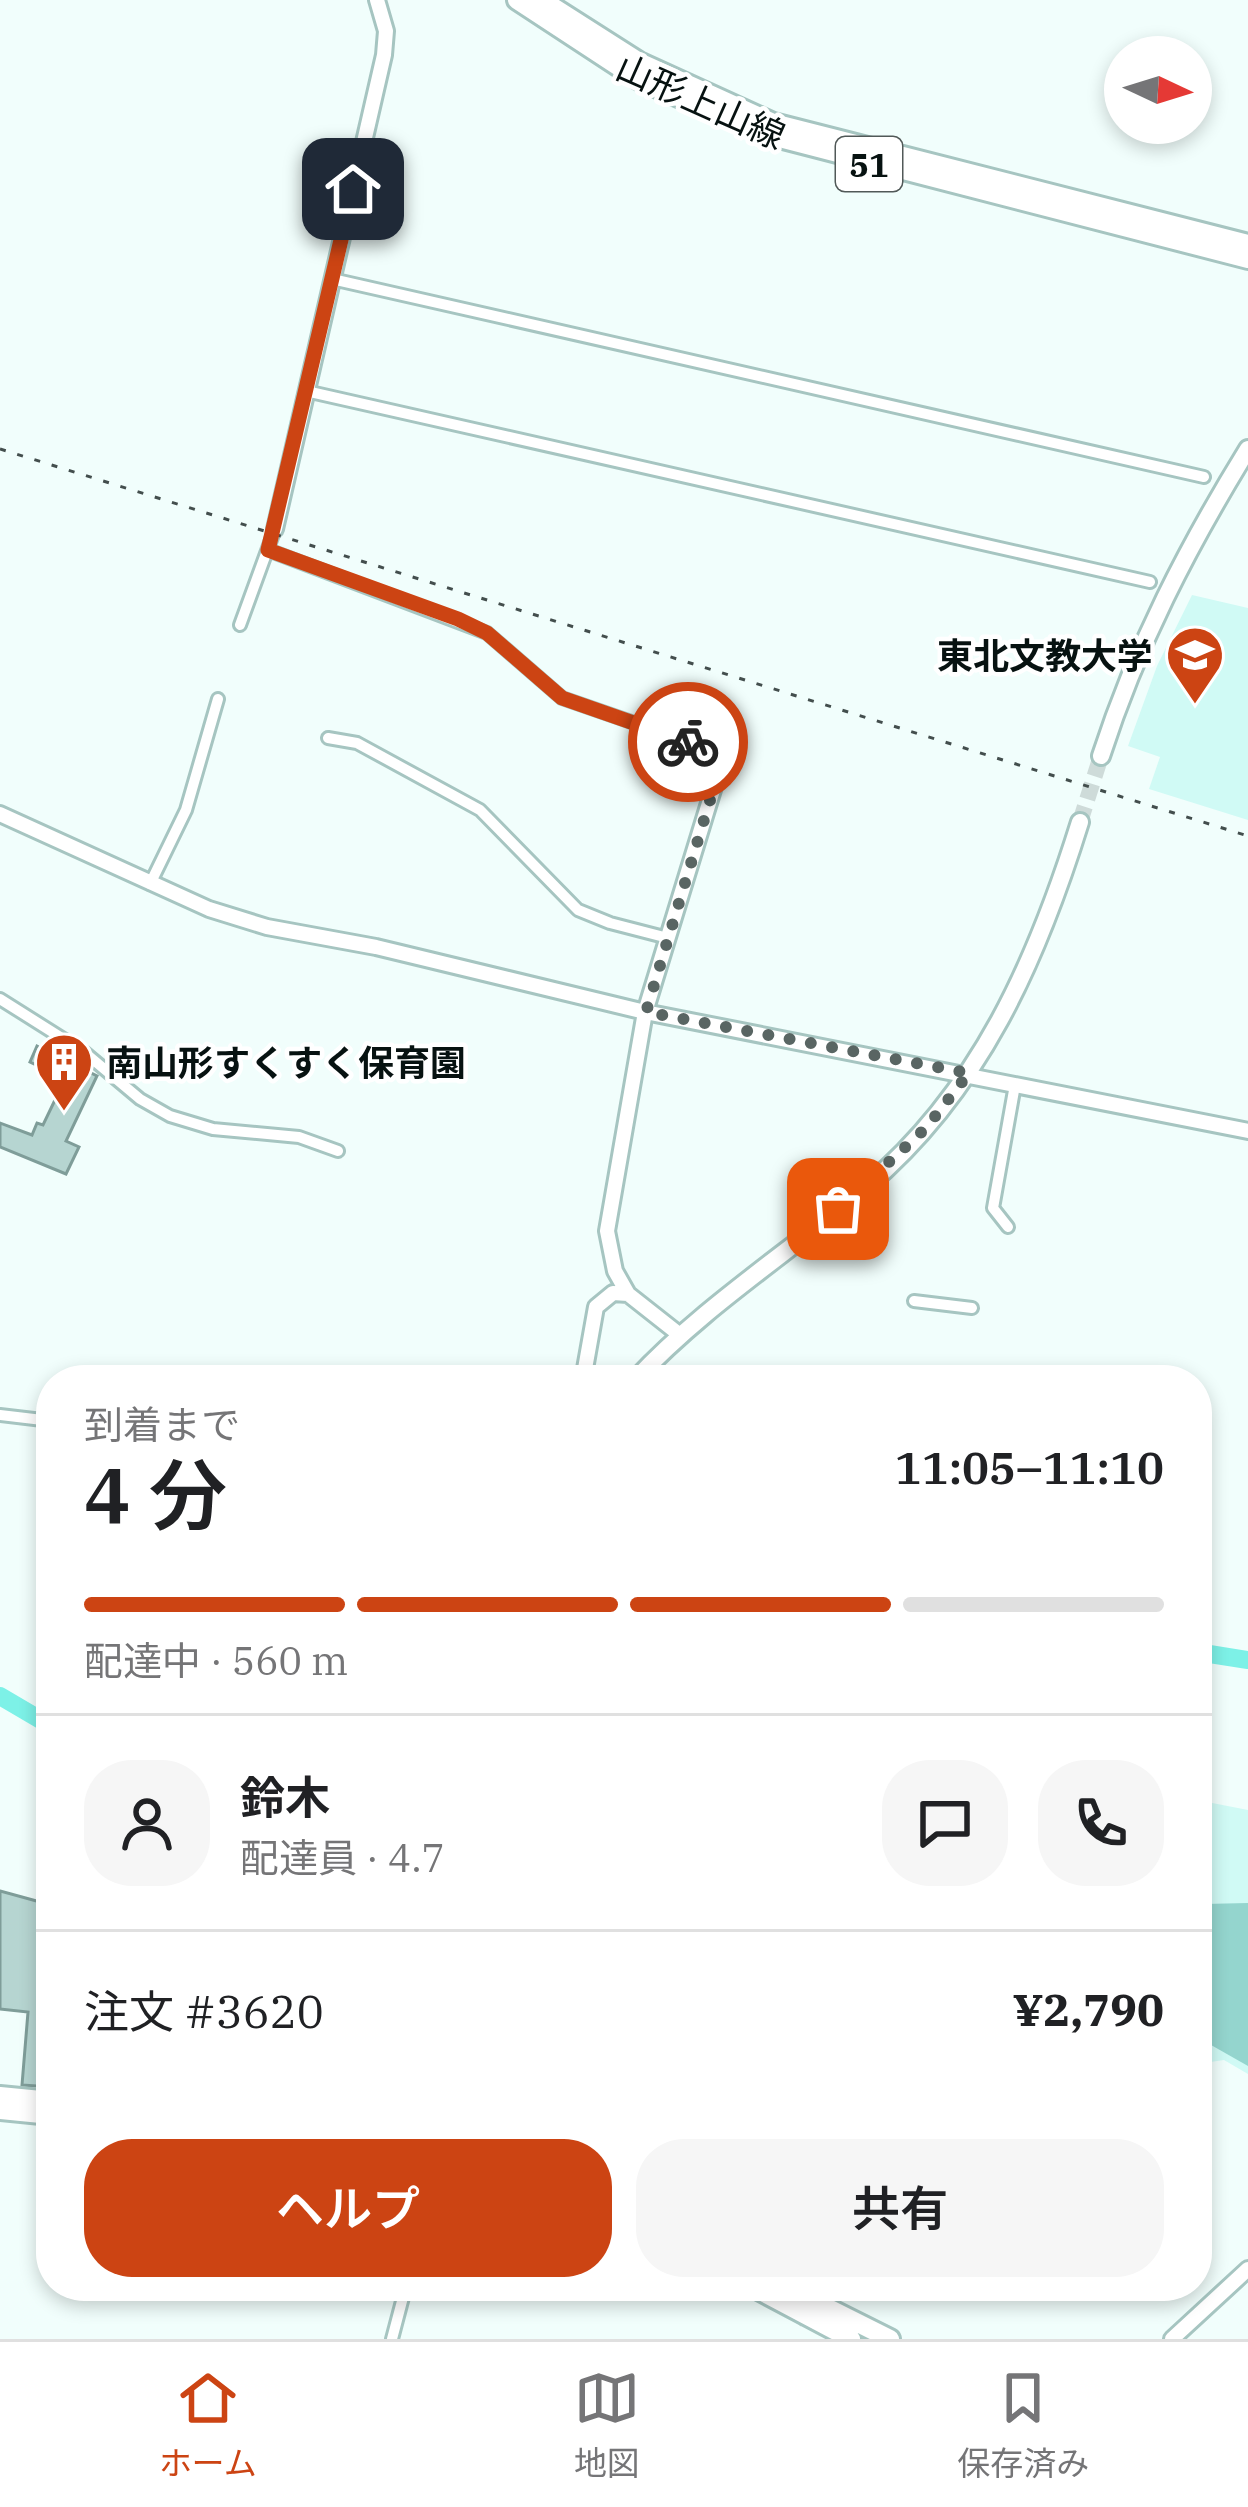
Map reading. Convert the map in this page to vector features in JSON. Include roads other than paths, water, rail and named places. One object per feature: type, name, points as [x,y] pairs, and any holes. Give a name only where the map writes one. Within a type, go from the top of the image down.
[{"type":"main road","name":"山形上山線","points":[[517,0],[639,80],[764,134],[1248,259]]},
{"type":"main road","name":"山形上山線","points":[[542,0],[641,63],[773,123],[1248,244]]},
{"type":"main road","points":[[1101,756],[1132,664],[1156,612],[1192,540],[1248,449]]},
{"type":"main road","points":[[650,1365],[680,1335],[869,1184],[926,1128],[969,1073],[1030,964],[1080,822]]},
{"type":"main road","points":[[0,2096],[36,2100]]},
{"type":"main road","points":[[0,2110],[36,2114]]},
{"type":"main road","points":[[779,2301],[851,2339]]},
{"type":"main road","points":[[814,2301],[890,2339]]},
{"type":"street","points":[[240,625],[275,529],[384,55],[386,31],[377,0]]},
{"type":"street","points":[[332,278],[1204,477]]},
{"type":"street","points":[[306,391],[1150,582]]},
{"type":"street","points":[[268,550],[487,633],[562,698],[724,754],[646,1012],[607,1231],[616,1271],[628,1294],[680,1335]]},
{"type":"street","points":[[150,884],[185,810],[218,699]]},
{"type":"street","points":[[328,738],[357,742],[385,762],[481,810],[578,910],[668,938]]},
{"type":"street","points":[[0,814],[150,884],[267,927],[456,965],[646,1012],[1248,1131]]},
{"type":"street","points":[[0,999],[84,1052],[140,1099],[170,1116],[200,1126],[299,1137],[338,1151]]},
{"type":"street","points":[[1008,1227],[993,1208],[1015,1085]]},
{"type":"street","points":[[586,1365],[596,1307],[613,1293],[628,1294]]},
{"type":"street","points":[[914,1301],[972,1308]]},
{"type":"street","points":[[0,1415],[36,1419]]},
{"type":"street","points":[[1172,2339],[1248,2269]]},
{"type":"street","points":[[392,2339],[402,2301]]},
{"type":"waterway","points":[[1212,1654],[1248,1660]]},
{"type":"waterway","points":[[0,1696],[36,1717]]},
{"type":"tunnel","points":[[1080,822],[1101,756]]},
{"type":"tunnel","points":[[797,2323],[819,2301]]},
{"type":"railway","points":[[0,449],[1248,836]]},
{"type":"place","name":"東北文教大学","points":[[1195,706]]},
{"type":"place","name":"南山形すくすく保育園","points":[[64,1113]]}]
